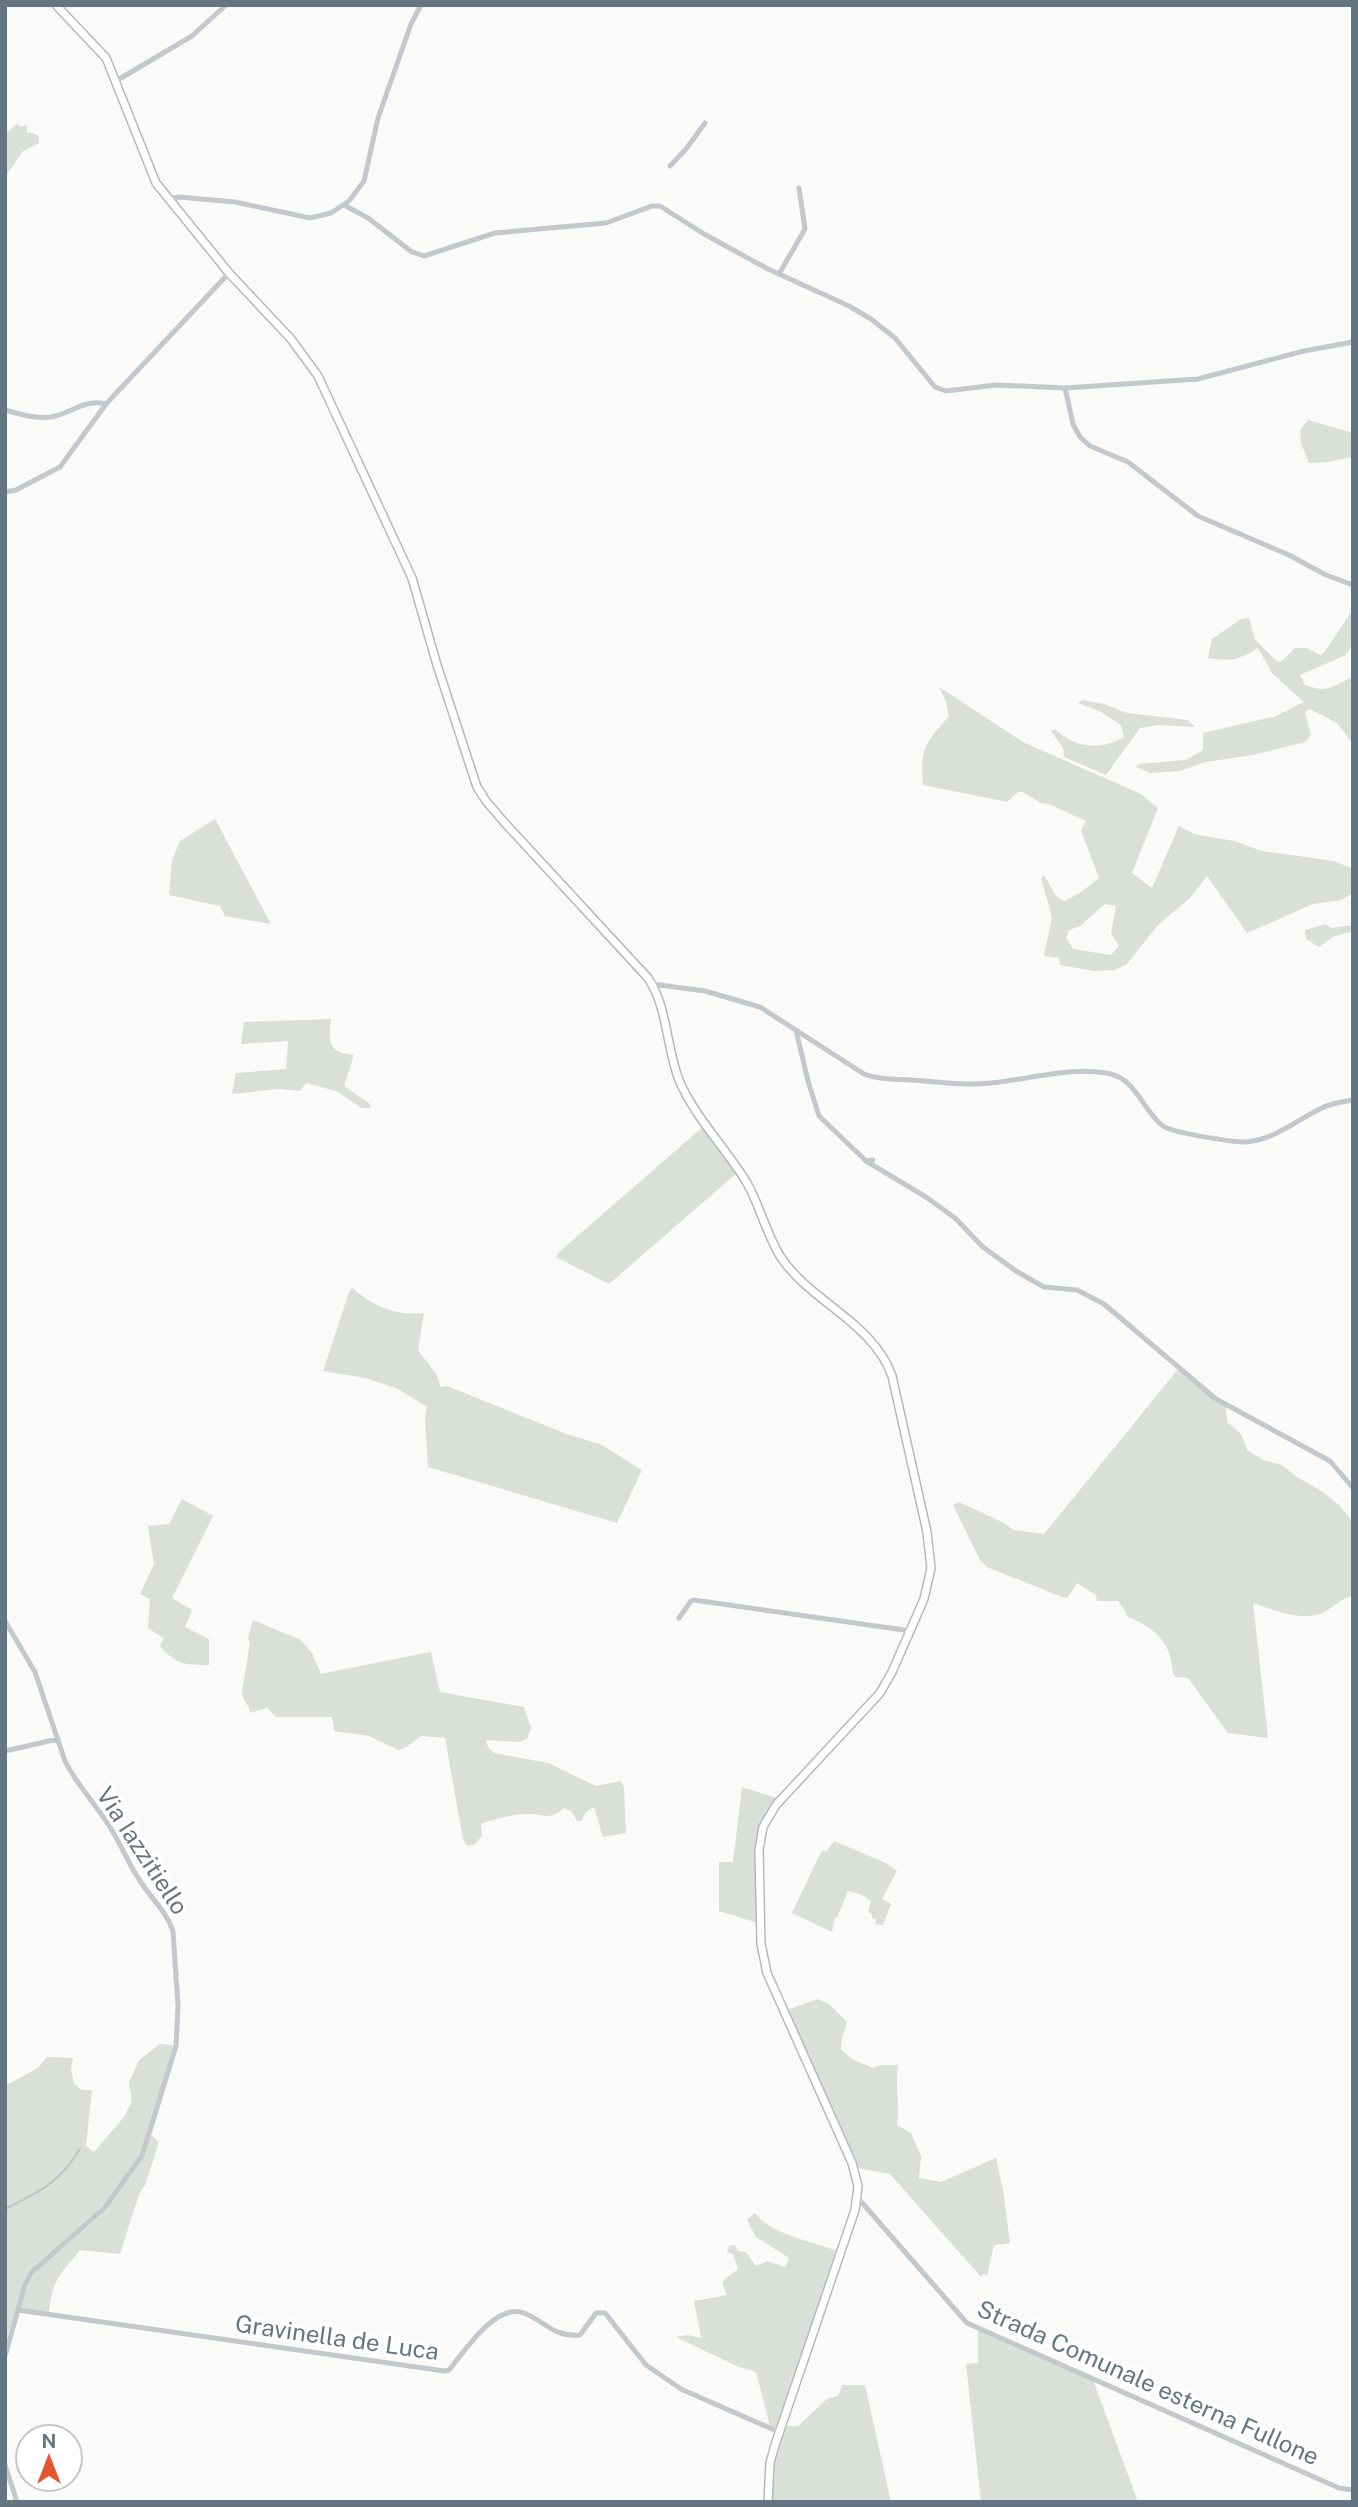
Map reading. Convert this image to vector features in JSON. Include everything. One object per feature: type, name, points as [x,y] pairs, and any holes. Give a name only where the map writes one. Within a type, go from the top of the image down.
[{"type":"main road","points":[[56,5],[103,54],[116,80],[149,169],[167,199],[229,274],[306,357],[331,401],[415,586],[440,675],[482,796],[652,984],[662,1008],[681,1084],[698,1114],[746,1181],[780,1256],[798,1278],[867,1337],[888,1363],[892,1376],[930,1553],[928,1589],[911,1631],[880,1693],[768,1816],[759,1850],[761,1944],[767,1973],[852,2163],[857,2197],[855,2210],[779,2432],[770,2463],[768,2502]]},
{"type":"street","points":[[116,80],[192,36],[226,5]]},
{"type":"street","points":[[167,199],[179,197],[235,202],[310,218],[325,215],[344,205],[354,197],[364,181],[378,118],[411,24],[421,5]]},
{"type":"street","points":[[670,166],[705,122]]},
{"type":"street","points":[[779,274],[805,229],[799,188]]},
{"type":"street","points":[[344,205],[368,218],[412,252],[424,256],[503,231],[606,223],[652,206],[660,206],[697,230],[779,274],[849,306],[877,323],[895,338],[930,384],[940,389],[1011,385],[1065,388],[1198,379],[1304,351],[1353,342]]},
{"type":"street","points":[[5,492],[26,486],[60,467],[106,404],[229,274]]},
{"type":"street","points":[[1065,388],[1073,424],[1090,446],[1128,461],[1198,516],[1353,585]]},
{"type":"street","points":[[5,410],[40,417],[54,416],[88,404],[106,404]]},
{"type":"street","points":[[652,984],[685,987],[745,1002],[772,1014],[864,1074],[883,1079],[971,1084],[1011,1081],[1052,1073],[1087,1071],[1113,1074],[1131,1087],[1165,1127],[1184,1134],[1240,1142],[1272,1136],[1327,1105],[1353,1100]]},
{"type":"street","points":[[796,1030],[819,1116],[869,1161],[926,1196],[955,1218],[983,1247],[1016,1271],[1044,1287],[1077,1290],[1099,1300],[1216,1399],[1330,1461],[1353,1488]]},
{"type":"street","points":[[679,1618],[694,1600],[911,1631]]},
{"type":"street","name":"Via Iazzitiello","points":[[5,1621],[35,1672],[72,1774],[106,1821],[137,1877],[169,1920],[173,1931],[178,2006],[173,2061],[138,2164],[105,2207],[31,2273],[25,2285],[5,2357]]},
{"type":"street","points":[[5,1751],[58,1738]]},
{"type":"street","name":"Strada Comunale esterna Fullone","points":[[857,2197],[967,2323],[1339,2488],[1353,2490]]},
{"type":"street","name":"Gravinella de Luca","points":[[18,2309],[444,2371],[449,2370],[485,2326],[500,2317],[524,2312],[544,2327],[569,2336],[579,2335],[596,2313],[605,2313],[646,2365],[672,2384],[779,2432]]},
{"type":"street","points":[[5,2465],[17,2502]]},
{"type":"shaded area","points":[[18,123],[19,127],[27,125],[27,132],[38,135],[39,143],[23,151],[5,177],[5,134]]},
{"type":"shaded area","points":[[1308,420],[1353,433],[1353,457],[1309,463],[1301,443],[1300,430]]},
{"type":"shaded area","points":[[1353,609],[1353,643],[1346,655],[1300,675],[1305,685],[1320,689],[1330,688],[1353,677],[1353,744],[1337,723],[1310,709],[1305,712],[1311,735],[1305,742],[1253,755],[1205,762],[1180,771],[1151,773],[1136,767],[1139,764],[1186,760],[1203,750],[1203,733],[1276,716],[1304,702],[1272,673],[1258,648],[1234,659],[1208,658],[1212,639],[1241,619],[1249,618],[1255,640],[1277,661],[1281,662],[1295,648],[1307,648],[1320,655]]},
{"type":"shaded area","points":[[939,687],[1023,742],[1141,794],[1158,808],[1132,873],[1152,888],[1179,826],[1194,834],[1234,841],[1262,851],[1334,861],[1353,869],[1353,893],[1341,900],[1313,904],[1247,933],[1207,876],[1190,898],[1158,925],[1126,965],[1114,970],[1094,971],[1060,965],[1059,958],[1044,956],[1052,917],[1041,878],[1044,875],[1056,896],[1064,901],[1080,893],[1099,878],[1081,830],[1086,821],[1041,803],[1023,792],[1018,792],[1007,802],[923,785],[924,754],[929,740],[949,716]],"holes":[[[1105,904],[1116,906],[1111,934],[1119,946],[1111,955],[1073,949],[1066,938],[1069,930],[1080,926]]]},
{"type":"shaded area","points":[[1083,700],[1104,704],[1127,713],[1188,720],[1195,727],[1160,725],[1140,728],[1106,775],[1064,757],[1063,748],[1051,731],[1055,729],[1079,744],[1097,746],[1124,737],[1121,725],[1099,711],[1078,703]]},
{"type":"shaded area","points":[[215,819],[271,924],[225,916],[220,906],[169,895],[172,860],[180,841]]},
{"type":"shaded area","points":[[1326,924],[1331,928],[1353,925],[1353,931],[1335,936],[1319,947],[1306,939],[1305,930]]},
{"type":"shaded area","points":[[331,1019],[330,1040],[334,1049],[354,1055],[344,1086],[369,1103],[371,1108],[362,1108],[336,1091],[306,1083],[300,1091],[278,1089],[232,1094],[236,1073],[286,1069],[288,1041],[241,1044],[244,1022]]},
{"type":"shaded area","points":[[704,1126],[737,1173],[609,1284],[556,1257],[559,1252]]},
{"type":"shaded area","points":[[352,1288],[386,1309],[424,1313],[418,1350],[435,1372],[440,1387],[447,1386],[567,1434],[602,1445],[642,1470],[617,1523],[428,1467],[425,1419],[427,1407],[398,1389],[365,1378],[323,1371]]},
{"type":"shaded area","points":[[1179,1368],[1226,1406],[1227,1422],[1241,1434],[1247,1450],[1263,1460],[1282,1465],[1323,1492],[1340,1506],[1353,1522],[1353,1595],[1324,1612],[1307,1616],[1288,1614],[1253,1603],[1268,1738],[1228,1733],[1188,1678],[1176,1677],[1173,1674],[1169,1653],[1160,1637],[1145,1625],[1126,1616],[1118,1601],[1097,1601],[1096,1595],[1077,1583],[1067,1598],[1062,1597],[987,1567],[980,1560],[953,1505],[959,1502],[1014,1530],[1044,1534]]},
{"type":"shaded area","points":[[182,1499],[213,1516],[172,1598],[192,1610],[185,1627],[209,1639],[209,1665],[182,1663],[160,1646],[164,1638],[148,1626],[150,1599],[140,1594],[154,1564],[148,1526],[169,1524]]},
{"type":"shaded area","points":[[253,1620],[301,1640],[312,1653],[321,1674],[431,1652],[440,1692],[524,1707],[531,1728],[527,1739],[517,1742],[486,1740],[494,1753],[548,1763],[596,1786],[621,1781],[624,1787],[626,1833],[603,1837],[594,1807],[586,1812],[581,1821],[577,1821],[572,1812],[564,1808],[550,1816],[516,1815],[481,1824],[482,1836],[475,1844],[467,1846],[463,1839],[445,1738],[421,1736],[398,1750],[369,1736],[334,1731],[332,1717],[276,1717],[267,1708],[250,1713],[242,1691],[250,1643],[248,1638]]},
{"type":"shaded area","points":[[742,1787],[777,1798],[761,1826],[758,1842],[758,1923],[719,1911],[719,1862],[733,1862]]},
{"type":"shaded area","points":[[834,1841],[886,1863],[897,1871],[882,1899],[891,1904],[883,1925],[875,1924],[876,1919],[868,1912],[871,1901],[848,1891],[837,1918],[835,1917],[832,1932],[792,1913],[820,1854],[823,1850],[826,1852]]},
{"type":"shaded area","points":[[817,1999],[829,2004],[847,2022],[841,2050],[854,2060],[873,2068],[880,2065],[898,2065],[897,2125],[911,2133],[921,2156],[919,2178],[941,2182],[996,2158],[1010,2243],[994,2245],[987,2275],[983,2274],[981,2277],[890,2174],[858,2168],[787,2010]]},
{"type":"shaded area","points":[[160,2044],[173,2045],[172,2060],[142,2153],[105,2203],[28,2274],[6,2340],[5,2086],[38,2068],[47,2057],[73,2058],[71,2069],[74,2084],[82,2090],[92,2090],[86,2146],[94,2152],[124,2117],[132,2101],[129,2083],[139,2060]]},
{"type":"shaded area","points":[[151,2135],[159,2142],[120,2254],[80,2250],[55,2285],[49,2313],[21,2307],[31,2276],[108,2205],[139,2165]]},
{"type":"shaded area","points":[[755,2213],[771,2227],[838,2251],[777,2428],[770,2426],[756,2372],[739,2367],[676,2337],[688,2335],[701,2338],[694,2301],[727,2295],[722,2282],[738,2269],[733,2254],[727,2252],[729,2246],[735,2245],[738,2251],[746,2252],[756,2266],[767,2261],[785,2267],[789,2258],[756,2237],[747,2220]]},
{"type":"shaded area","points":[[978,2330],[1093,2380],[1138,2502],[981,2502],[966,2364],[978,2363]]},
{"type":"shaded area","points":[[842,2385],[865,2385],[891,2502],[770,2502],[772,2466],[785,2426],[798,2426],[827,2399],[838,2396]]},
{"type":"waterway","points":[[5,2209],[56,2179],[80,2149]]}]
